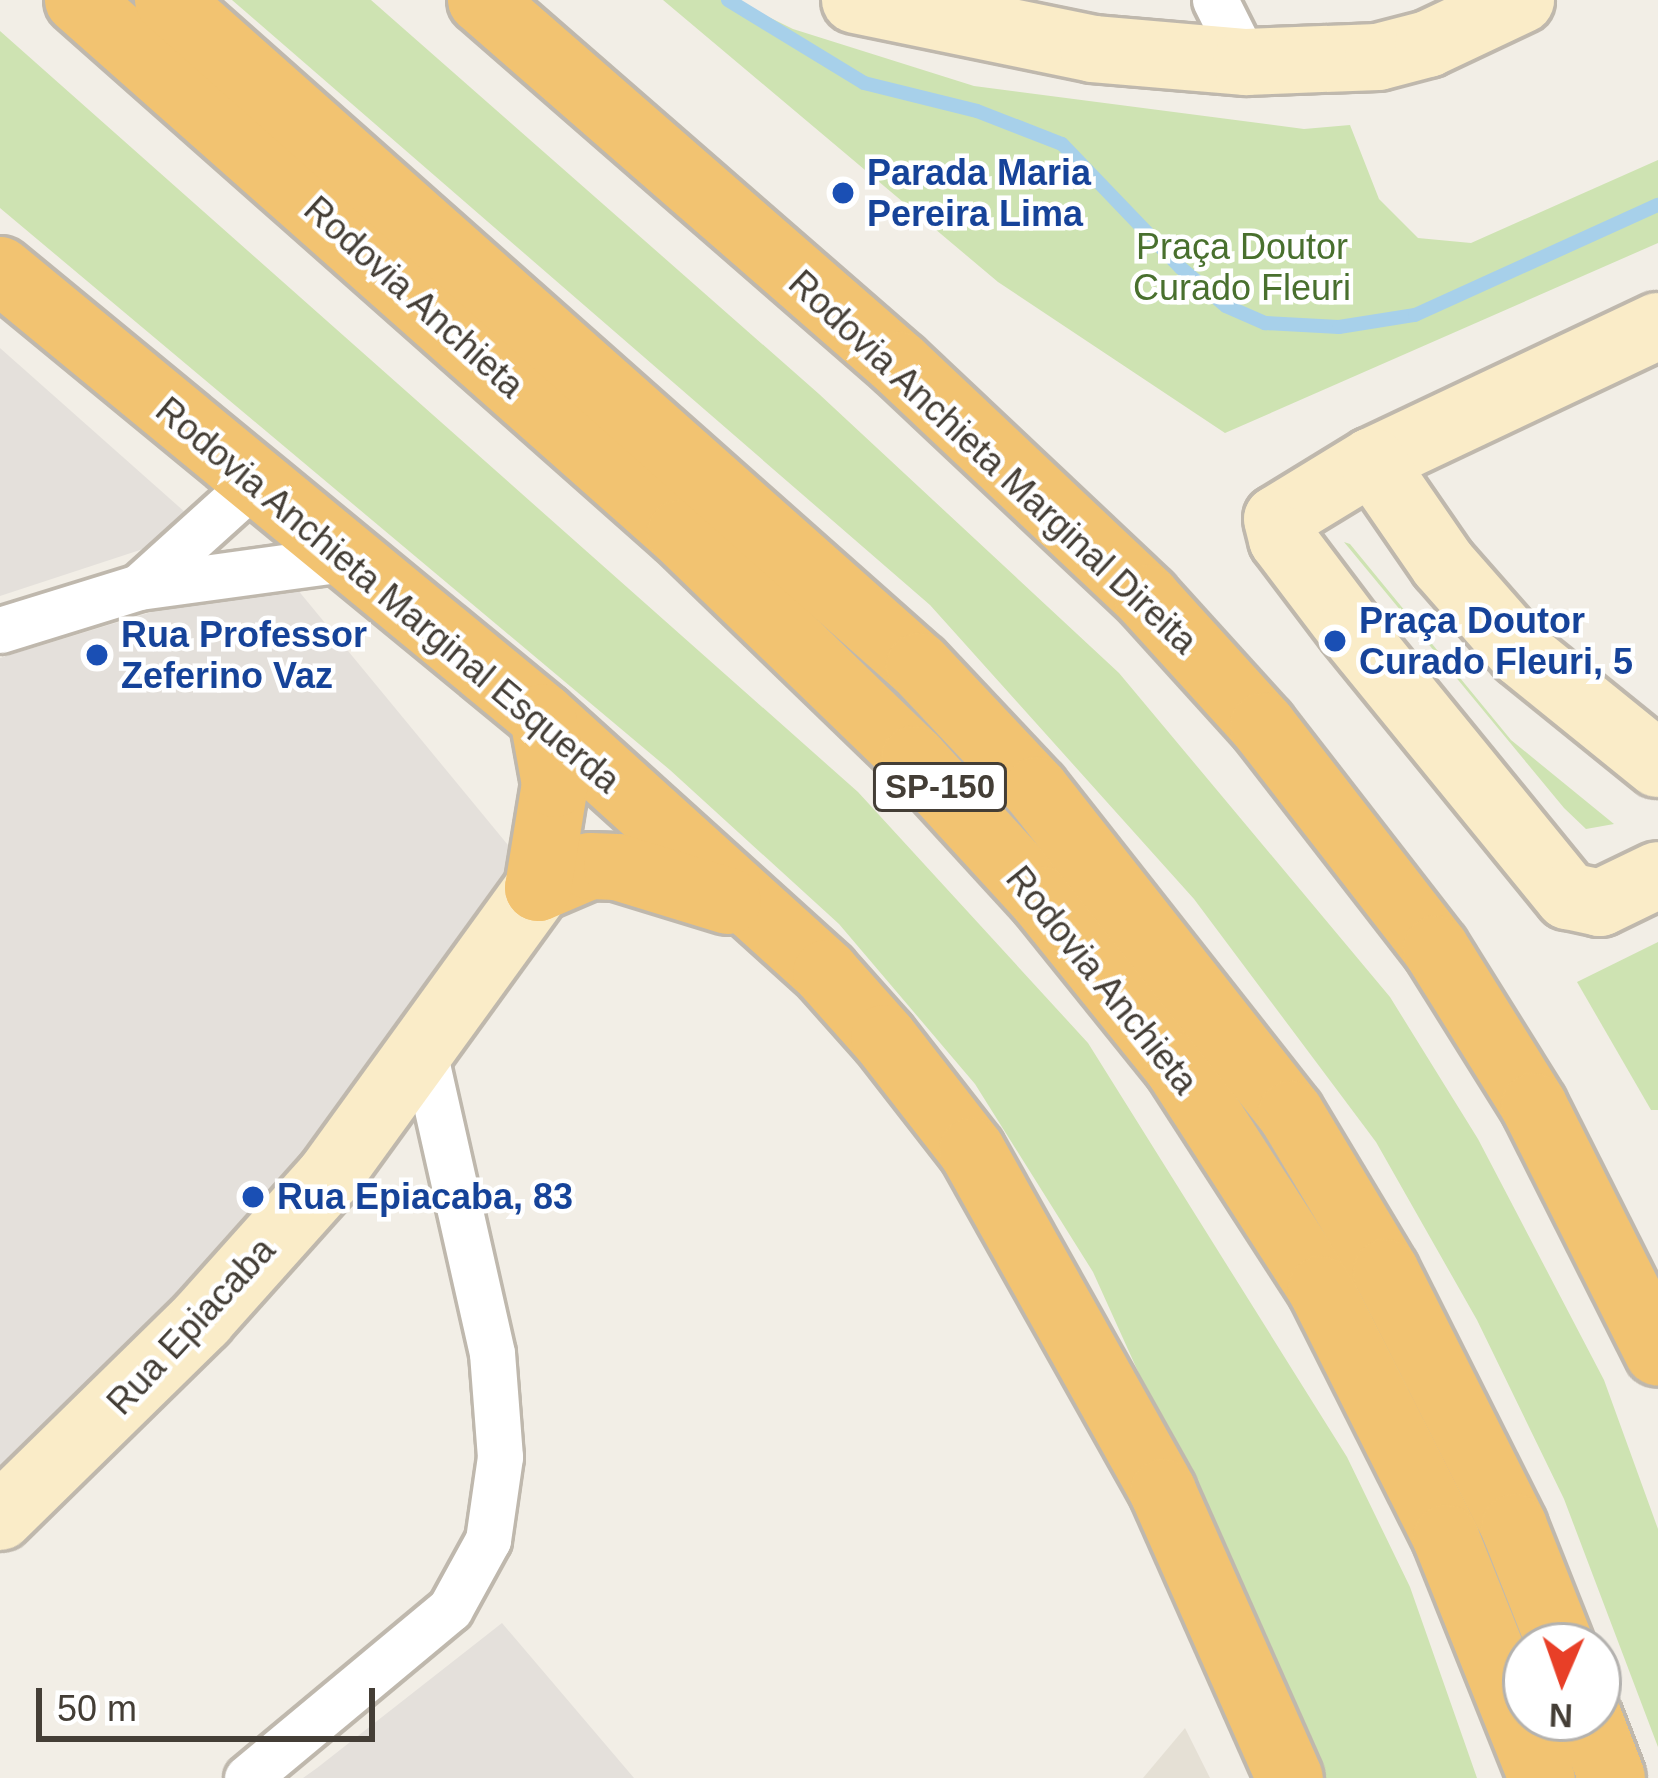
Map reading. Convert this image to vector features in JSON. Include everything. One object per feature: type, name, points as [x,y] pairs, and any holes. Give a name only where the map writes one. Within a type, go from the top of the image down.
[{"type":"highway","name":"Rodovia Anchieta","points":[[78,0],[680,533],[914,759],[1043,901],[1177,1066],[1321,1289],[1446,1538],[1542,1778]]},
{"type":"highway","name":"Rodovia Anchieta","points":[[168,0],[886,635],[1036,790],[1291,1114],[1386,1272],[1514,1527],[1552,1622]]},
{"type":"highway","name":"Rodovia Anchieta Marginal Direita","points":[[481,0],[900,365],[1147,598],[1264,726],[1436,949],[1534,1106],[1658,1353]]},
{"type":"highway","name":"Rodovia Anchieta Marginal Esquerda","points":[[0,270],[344,559],[543,717],[826,973],[972,1151],[1163,1492],[1290,1778]]},
{"type":"highway","points":[[538,888],[554,807],[543,717]]},
{"type":"highway","points":[[538,888],[590,866],[617,867],[750,908]]},
{"type":"highway","points":[[1598,1742],[1612,1778]]},
{"type":"street","points":[[855,0],[1093,49],[1246,62],[1378,57],[1428,44],[1521,0]]},
{"type":"street","points":[[1215,0],[1246,62]]},
{"type":"street","points":[[1658,326],[1372,461],[1284,509],[1277,519],[1282,539],[1568,896],[1600,903],[1658,875]]},
{"type":"street","points":[[1372,461],[1443,564],[1522,654],[1658,764]]},
{"type":"street","points":[[139,586],[254,482]]},
{"type":"street","points":[[0,630],[139,586],[344,559]]},
{"type":"street","name":"Rua Epiacaba","points":[[0,1517],[216,1303],[329,1177],[424,1052],[538,888]]},
{"type":"street","points":[[247,1778],[450,1609],[488,1540],[500,1457],[492,1353],[424,1052]]},
{"type":"shaded area","points":[[0,348],[204,529],[0,596]]},
{"type":"shaded area","points":[[283,572],[517,856],[503,925],[22,1484],[0,1499],[0,658]]},
{"type":"shaded area","points":[[502,1623],[634,1778],[303,1778],[317,1768]]},
{"type":"shaded area","points":[[1185,1728],[1210,1778],[1143,1778]]},
{"type":"green space","points":[[232,0],[371,0],[819,394],[1119,673],[1390,997],[1478,1139],[1604,1380],[1658,1529],[1658,1747],[1622,1652],[1622,1622],[1611,1622],[1564,1499],[1477,1320],[1376,1142],[1194,899],[930,605]]},
{"type":"green space","name":"Praça Doutor Curado Fleuri","points":[[663,0],[734,0],[793,29],[974,86],[1304,129],[1350,125],[1379,199],[1418,238],[1471,243],[1658,160],[1658,243],[1225,433],[998,282]]},
{"type":"green space","points":[[0,31],[858,792],[1088,1043],[1347,1457],[1410,1587],[1477,1778],[1322,1778],[1093,1272],[975,1084],[839,924],[670,770],[0,208]]},
{"type":"green space","points":[[1344,542],[1511,740],[1614,824],[1586,829],[1564,808]]},
{"type":"green space","points":[[1658,942],[1658,1110],[1651,1110],[1577,982]]},
{"type":"waterway","points":[[728,0],[864,83],[977,111],[1062,144],[1181,268],[1226,306],[1265,323],[1339,327],[1415,315],[1658,205]]},
{"type":"place","name":"Parada Maria Pereira Lima","points":[[843,193]]},
{"type":"place","name":"Praça Doutor Curado Fleuri, 5","points":[[1335,641]]},
{"type":"place","name":"Rua Professor Zeferino Vaz","points":[[97,655]]},
{"type":"place","name":"Rua Epiacaba, 83","points":[[253,1197]]}]
